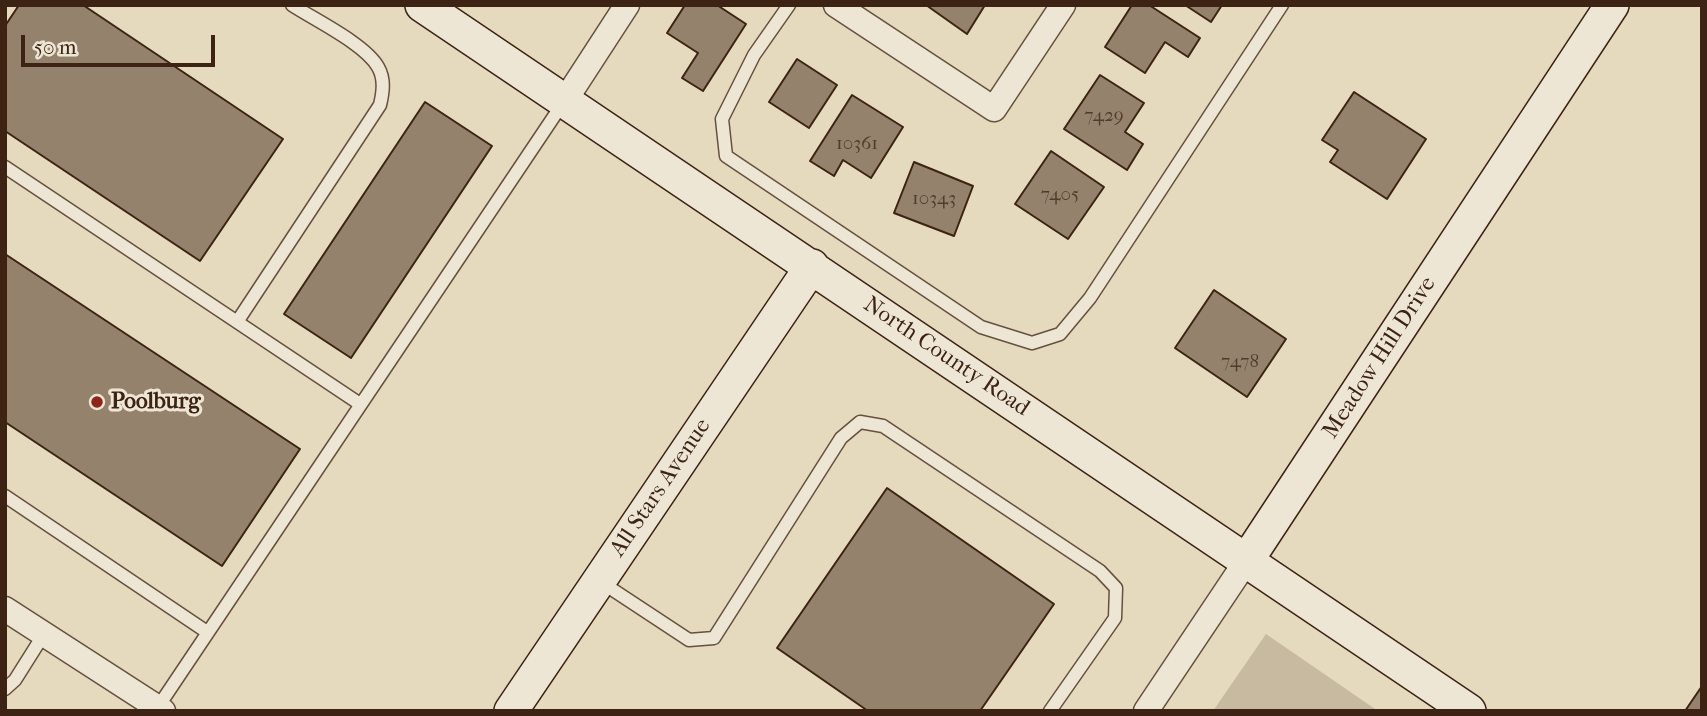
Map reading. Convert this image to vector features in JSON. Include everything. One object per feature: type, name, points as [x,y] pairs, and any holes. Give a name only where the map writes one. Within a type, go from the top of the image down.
[{"type":"street","name":"North County Road","points":[[422,5],[812,266],[1245,563],[1469,711]]},
{"type":"street","points":[[564,102],[627,5]]},
{"type":"street","points":[[843,7],[994,109],[1063,5]]},
{"type":"street","name":"Meadow Hill Drive","points":[[1146,711],[1612,5]]},
{"type":"street","name":"All Stars Avenue","points":[[511,711],[812,266]]},
{"type":"street","points":[[5,608],[160,709]]},
{"type":"lane","points":[[237,322],[380,105],[384,88],[379,68],[369,55],[292,5]]},
{"type":"lane","points":[[789,5],[754,55],[722,120],[726,156],[981,327],[1032,343],[1060,334],[1090,298],[1282,5]]},
{"type":"lane","points":[[160,709],[207,632],[564,102]]},
{"type":"lane","points":[[5,167],[360,404]]},
{"type":"lane","points":[[599,580],[689,640],[713,638],[841,439],[860,422],[883,426],[1100,571],[1116,588],[1115,618],[1050,711]]},
{"type":"lane","points":[[5,496],[207,632]]},
{"type":"lane","points":[[5,689],[15,680],[44,634]]},
{"type":"shaded area","points":[[1266,634],[1378,711],[1213,711]]},
{"type":"building","points":[[19,5],[83,5],[283,139],[200,261],[5,131],[5,26]]},
{"type":"building","points":[[685,5],[717,5],[746,24],[703,91],[682,78],[698,53],[667,33]]},
{"type":"building","points":[[926,5],[985,5],[967,34]]},
{"type":"building","points":[[1132,5],[1149,5],[1200,38],[1188,57],[1165,42],[1145,73],[1105,47]]},
{"type":"building","points":[[1185,5],[1222,5],[1211,22]]},
{"type":"building","points":[[797,59],[837,85],[809,128],[769,102]]},
{"type":"building","points":[[1100,75],[1144,103],[1125,132],[1143,144],[1127,170],[1064,129]]},
{"type":"building","points":[[1354,92],[1426,139],[1387,199],[1330,162],[1338,150],[1322,140]]},
{"type":"building","points":[[852,95],[903,127],[871,178],[843,160],[834,176],[810,161]]},
{"type":"building","points":[[425,102],[492,146],[351,358],[284,314]]},
{"type":"building","points":[[1051,151],[1104,187],[1068,239],[1015,204]]},
{"type":"building","points":[[914,162],[973,186],[954,236],[894,213]]},
{"type":"building","points":[[5,254],[300,449],[222,566],[5,422]]},
{"type":"building","points":[[1214,290],[1286,339],[1247,397],[1175,348]]},
{"type":"building","points":[[887,488],[1054,604],[980,711],[868,711],[777,648]]},
{"type":"building","points":[[1702,686],[1702,711],[1685,711]]},
{"type":"place","name":"Poolburg","points":[[97,402]]}]
